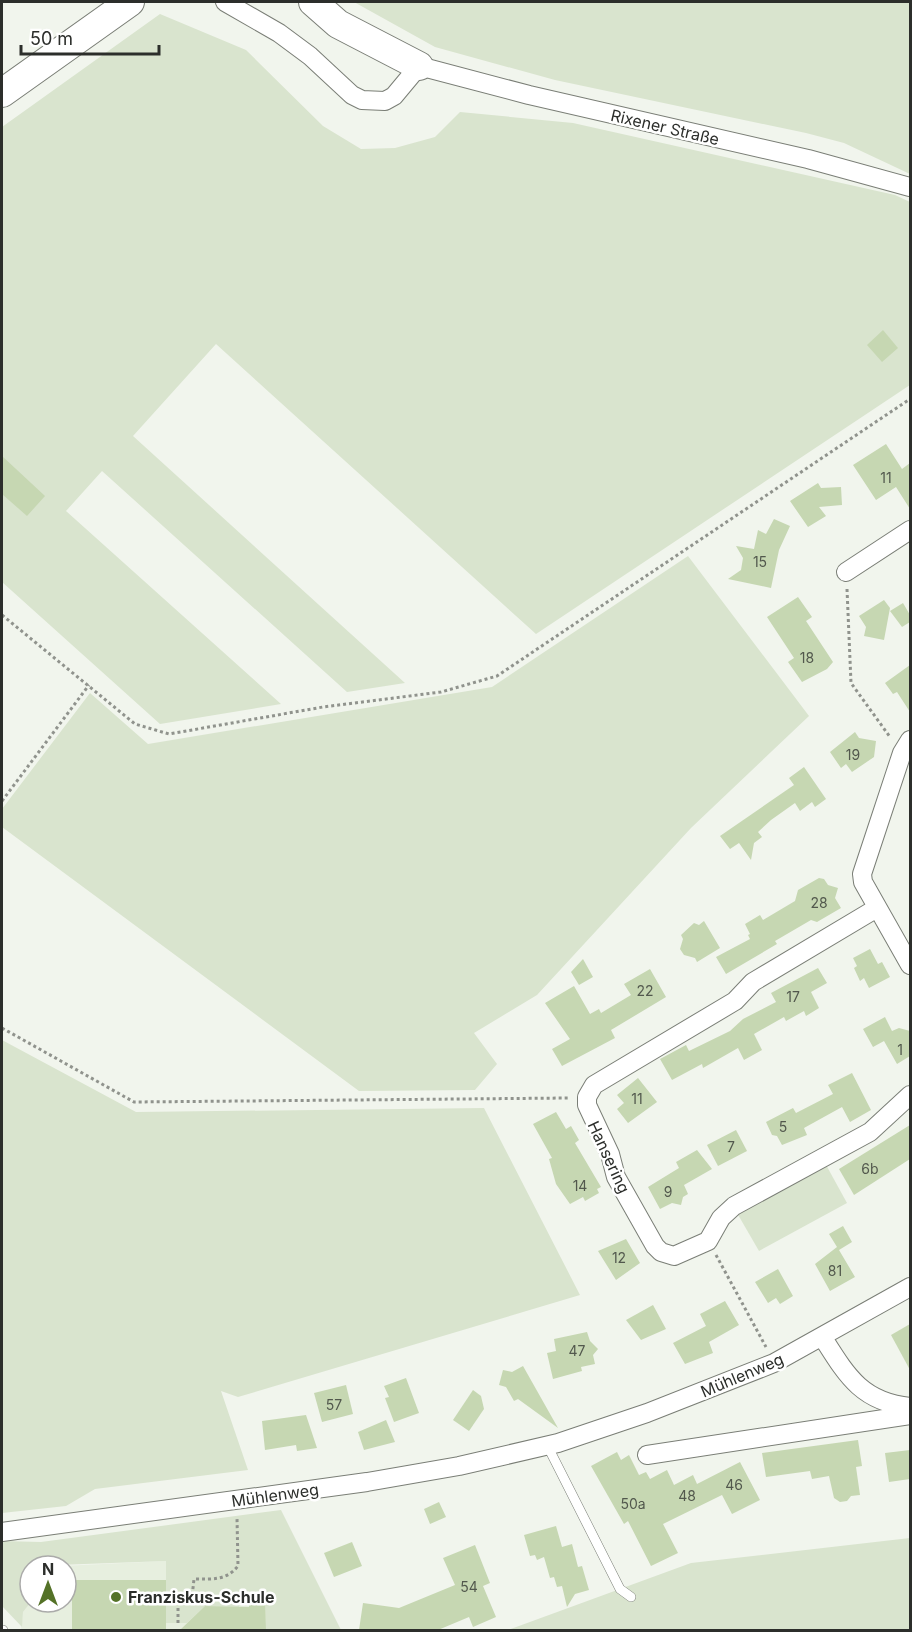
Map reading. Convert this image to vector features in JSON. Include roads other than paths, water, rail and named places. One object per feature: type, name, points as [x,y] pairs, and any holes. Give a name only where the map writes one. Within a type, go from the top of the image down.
[{"type":"main road","points":[[2,93],[130,2]]},
{"type":"main road","points":[[314,2],[338,24],[419,66]]},
{"type":"street","points":[[225,2],[279,33],[310,56],[352,95],[362,100],[385,101],[394,96],[419,66]]},
{"type":"street","name":"Rixener Straße","points":[[419,66],[529,95],[808,159],[910,187]]},
{"type":"street","points":[[846,572],[910,530]]},
{"type":"street","points":[[906,747],[862,868],[863,882],[910,965]]},
{"type":"street","name":"Hansering","points":[[877,908],[753,982],[735,1001],[594,1086],[587,1097],[588,1111],[610,1154],[616,1177],[655,1246],[661,1252],[674,1256],[708,1241],[721,1218],[734,1206],[870,1132],[910,1095]]},
{"type":"street","name":"Mühlenweg","points":[[2,1532],[236,1501],[412,1474],[546,1445],[647,1413],[774,1363],[823,1338],[910,1287]]},
{"type":"street","points":[[823,1338],[856,1386],[882,1401],[910,1407]]},
{"type":"street","points":[[647,1455],[910,1415]]},
{"type":"lane","points":[[546,1445],[620,1590],[631,1597]]},
{"type":"place","name":"Franziskus-Schule","points":[[116,1597]]}]
